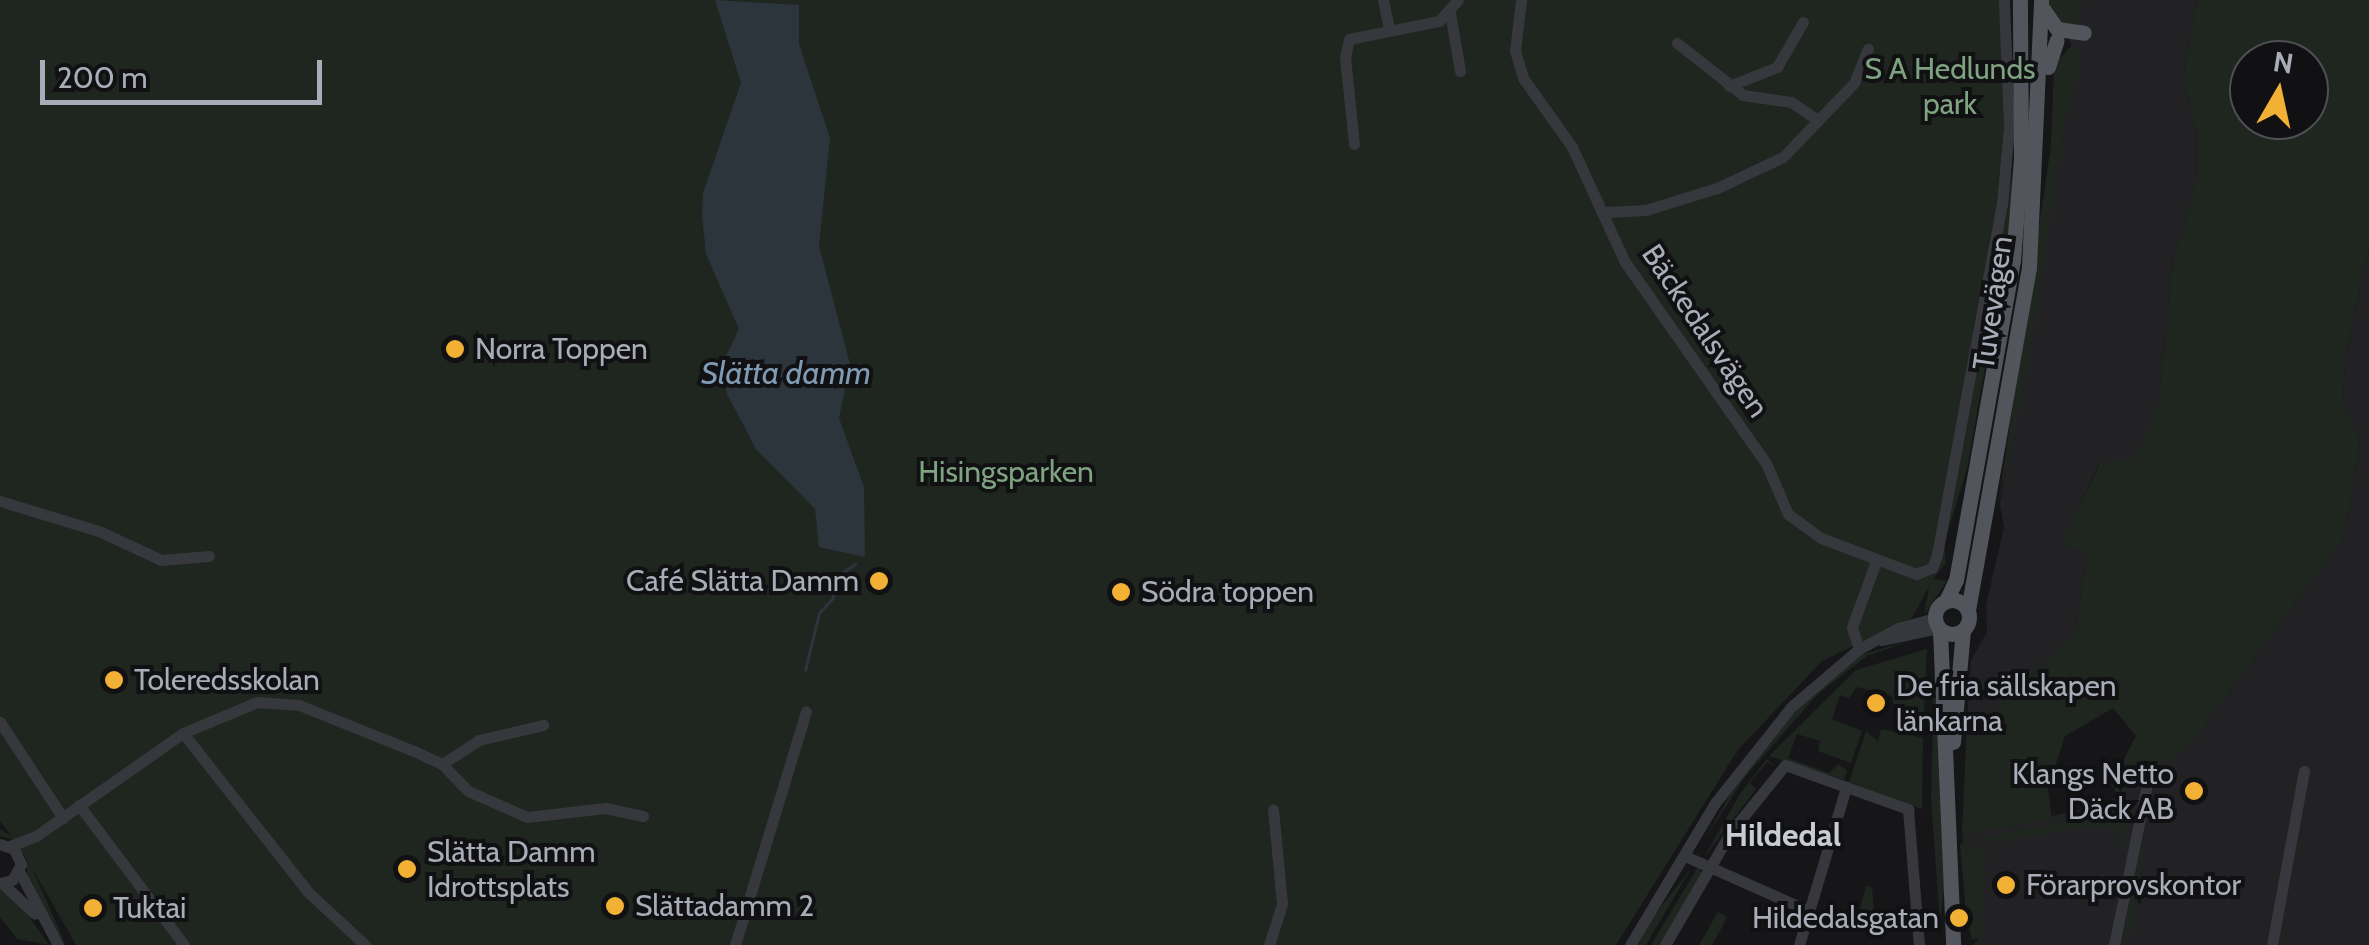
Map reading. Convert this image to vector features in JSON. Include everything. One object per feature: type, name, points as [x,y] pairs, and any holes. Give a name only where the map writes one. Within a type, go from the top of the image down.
[{"type":"main road","name":"Tuvevägen","points":[[1953,945],[1950,761],[1938,625],[1958,570],[2013,260],[2022,131],[2020,0]]},
{"type":"main road","points":[[2028,0],[2032,30],[2064,37]]},
{"type":"main road","points":[[2041,0],[2052,25],[2064,37]]},
{"type":"main road","points":[[2041,0],[2064,37]]},
{"type":"main road","name":"Tuvevägen","points":[[1950,761],[1963,630],[2021,322],[2049,58],[2064,37]]},
{"type":"main road","points":[[1946,601],[1958,599],[1968,610]]},
{"type":"main road","points":[[1938,625],[1952,635],[1963,630]]},
{"type":"main road","name":"Tuvevägen","points":[[1952,874],[1964,945]]},
{"type":"street","points":[[1383,0],[1389,28]]},
{"type":"street","points":[[1458,0],[1450,13],[1460,71]]},
{"type":"street","name":"Bäckedalsvägen","points":[[1520,0],[1514,40],[1519,69],[1606,212],[1625,262],[1766,462],[1788,514],[1876,561],[1916,574],[1932,568],[1937,554],[2002,204],[2008,127],[2004,0]]},
{"type":"street","points":[[1354,144],[1345,48],[1354,36],[1450,13]]},
{"type":"street","points":[[1728,86],[1777,67],[1802,22]]},
{"type":"street","points":[[1676,44],[1728,86],[1800,106],[1818,120]]},
{"type":"street","points":[[1606,212],[1646,210],[1717,188],[1782,157],[1854,83],[1868,49]]},
{"type":"street","points":[[0,502],[99,531],[161,560],[209,556]]},
{"type":"street","points":[[1859,649],[1852,628],[1876,561]]},
{"type":"street","points":[[1630,945],[1756,748],[1820,678],[1859,649],[1898,628],[1938,625]]},
{"type":"street","points":[[46,928],[20,868],[3,844],[36,836],[183,732],[249,704],[288,702],[442,764],[468,791],[527,817],[605,808],[643,816]]},
{"type":"street","points":[[735,945],[806,712]]},
{"type":"street","points":[[0,722],[63,818]]},
{"type":"street","points":[[442,764],[479,740],[544,725]]},
{"type":"street","points":[[183,732],[308,892],[365,945]]},
{"type":"street","points":[[1665,945],[1710,869],[1781,765],[1910,811],[1919,945]]},
{"type":"street","points":[[2272,945],[2304,771]]},
{"type":"street","points":[[2114,945],[2148,780]]},
{"type":"street","points":[[1799,945],[1846,786]]},
{"type":"street","points":[[78,805],[184,945]]},
{"type":"street","points":[[1268,945],[1282,904],[1273,810]]},
{"type":"street","points":[[36,836],[20,868],[1,883],[58,945]]},
{"type":"street","points":[[1685,856],[1809,910]]},
{"type":"shaded area","points":[[2048,0],[2197,0],[2183,78],[2197,134],[2196,184],[2173,259],[2159,399],[2149,431],[2136,461],[2099,463],[2063,543],[2087,555],[2075,633],[1966,742],[1971,660],[1987,632],[1986,605],[2004,527],[2000,504],[2064,127],[2081,63]]},
{"type":"shaded area","points":[[2369,246],[2369,945],[1979,945],[1962,834],[2087,809],[2119,797],[2189,746],[2344,538],[2360,443],[2343,398],[2345,358]]},
{"type":"green space","name":"Hisingsparken","points":[[0,0],[2009,0],[2012,214],[1967,469],[1944,544],[1946,563],[1933,579],[1947,581],[1924,615],[1929,587],[1912,618],[1822,661],[1737,751],[1616,945],[76,945],[32,868],[66,945],[27,886],[27,860],[14,840],[0,836],[0,829],[11,836],[0,821]]},
{"type":"green space","points":[[2046,0],[2083,0],[2078,19],[2071,25],[2055,21]]},
{"type":"green space","points":[[2197,0],[2369,0],[2369,246],[2345,358],[2343,398],[2360,443],[2344,538],[2189,746],[2119,797],[2111,784],[2136,736],[2113,708],[2065,736],[2048,789],[2052,819],[1962,834],[1966,742],[2075,633],[2087,555],[2062,543],[2100,463],[2136,460],[2159,399],[2173,259],[2196,184],[2197,134],[2183,78]]},
{"type":"green space","points":[[2072,45],[2081,52],[2080,69],[2064,127],[2027,374],[1998,505],[2051,145],[2054,64]]},
{"type":"green space","points":[[1918,638],[1867,656],[1818,694],[1744,778],[1704,841],[1735,785],[1800,706],[1857,656]]},
{"type":"green space","points":[[1927,649],[1923,733],[1897,723],[1892,696],[1857,687],[1849,698],[1840,695],[1832,719],[1862,731],[1851,763],[1818,751],[1820,741],[1797,734],[1788,758],[1829,773],[1838,764],[1847,770],[1844,780],[1769,756],[1856,670]]},
{"type":"green space","points":[[1934,666],[1946,872],[1940,922],[1931,800]]},
{"type":"green space","points":[[1881,729],[1923,738],[1922,809],[1849,782],[1866,731],[1878,741]]},
{"type":"green space","points":[[1767,759],[1774,766],[1767,762],[1750,783],[1756,789],[1703,859],[1740,794]]},
{"type":"green space","points":[[2099,814],[2128,818],[2123,848],[2117,846],[2119,830],[2092,826],[2001,842],[1977,839]]},
{"type":"green space","points":[[1965,840],[1973,848],[1986,846],[1981,936],[1982,942],[1998,945],[1973,945],[1980,937],[1972,940],[1966,913],[1960,845]]},
{"type":"green space","points":[[2146,844],[2132,935],[2135,938],[2125,930],[2139,850]]},
{"type":"green space","points":[[1692,867],[1646,945],[1637,945],[1654,916]]},
{"type":"green space","points":[[1698,867],[1702,873],[1672,927],[1660,945],[1651,945]]},
{"type":"green space","points":[[1866,886],[1872,887],[1875,923],[1857,919]]},
{"type":"green space","points":[[0,889],[19,902],[49,945],[17,939],[0,917]]},
{"type":"green space","points":[[1718,912],[1727,917],[1712,945],[1699,945]]},
{"type":"water","name":"Slätta damm","points":[[715,0],[799,5],[799,44],[830,138],[819,246],[850,364],[839,418],[864,487],[865,557],[819,547],[815,509],[756,449],[727,394],[725,358],[739,329],[706,254],[702,215],[703,193],[741,83]]},
{"type":"waterway","points":[[805,670],[819,613],[833,598],[833,578],[855,564]]},
{"type":"place","name":"Norra Toppen","points":[[455,349]]},
{"type":"place","name":"Café Slätta Damm","points":[[879,581]]},
{"type":"place","name":"Södra toppen","points":[[1121,592]]},
{"type":"place","name":"Toleredsskolan","points":[[114,680]]},
{"type":"place","name":"De fria sällskapen länkarna","points":[[1876,703]]},
{"type":"place","name":"Klangs Netto Däck AB","points":[[2194,791]]},
{"type":"place","name":"Slätta Damm Idrottsplats","points":[[407,869]]},
{"type":"place","name":"Förarprovskontor","points":[[2006,885]]},
{"type":"place","name":"Slättadamm 2","points":[[615,906]]},
{"type":"place","name":"Tuktai","points":[[93,908]]},
{"type":"place","name":"Hildedalsgatan","points":[[1959,918]]},
{"type":"district","name":"Hildedal","points":[[1783,835]]},
{"type":"park label","name":"S A Hedlunds park","points":[[1950,86]]}]
